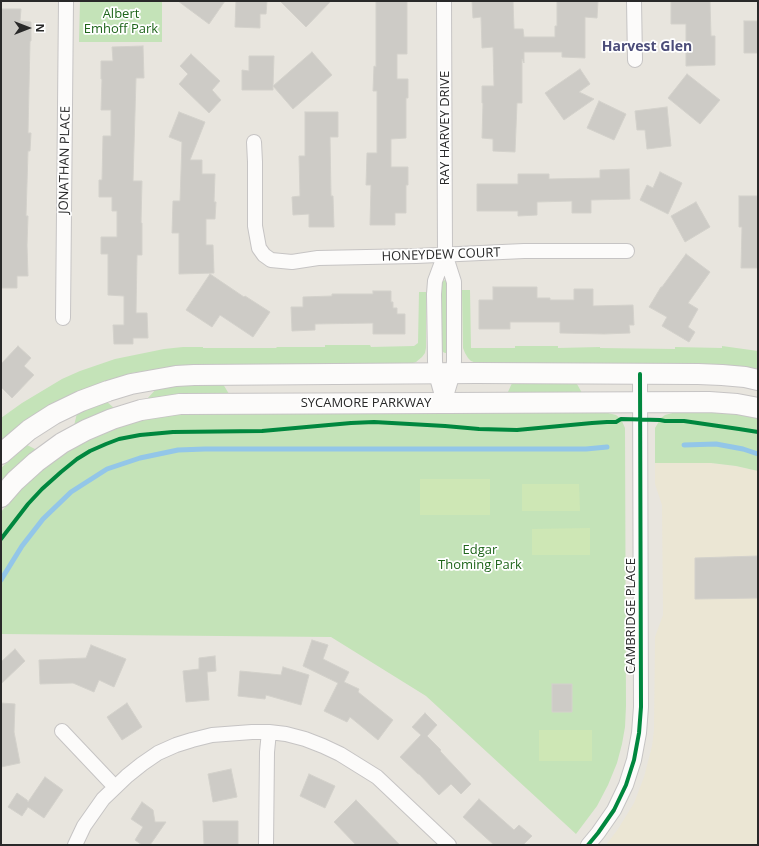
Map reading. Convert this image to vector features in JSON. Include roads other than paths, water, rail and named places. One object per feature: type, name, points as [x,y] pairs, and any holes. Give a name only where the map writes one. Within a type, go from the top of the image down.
[{"type":"main road","points":[[1,454],[29,430],[54,414],[81,401],[131,384],[176,376],[722,374],[758,380]]},
{"type":"main road","name":"SYCAMORE PARKWAY","points":[[1,497],[15,481],[36,462],[62,443],[112,418],[141,410],[164,406],[193,404],[710,402],[737,404],[758,408]]},
{"type":"street","name":"JONATHAN PLACE","points":[[63,318],[66,1]]},
{"type":"street","name":"RAY HARVEY DRIVE","points":[[444,1],[445,254],[454,282],[454,361],[444,374]]},
{"type":"street","points":[[634,1],[635,60]]},
{"type":"street","name":"HONEYDEW COURT","points":[[254,142],[255,226],[259,248],[264,255],[271,260],[292,262],[318,258],[370,258],[524,251],[627,251]]},
{"type":"street","name":"RAY HARVEY DRIVE","points":[[444,403],[444,374],[435,361],[435,280],[445,254]]},
{"type":"street","name":"CAMBRIDGE PLACE","points":[[588,845],[614,810],[626,786],[634,760],[639,733],[641,707],[640,374]]},
{"type":"street","points":[[62,731],[115,787]]},
{"type":"street","points":[[75,845],[84,826],[103,799],[142,764],[158,753],[176,745],[212,735],[235,732],[269,732],[286,734],[305,739],[340,754],[377,777],[449,845]]},
{"type":"street","points":[[266,845],[267,752],[269,732]]},
{"type":"waterway","points":[[684,445],[716,444],[743,449],[758,454]]},
{"type":"waterway","points":[[1,580],[22,546],[43,519],[71,492],[107,469],[140,458],[178,450],[205,449],[586,449],[607,447]]},
{"type":"district","name":"Harvest Glen","points":[[647,47]]},
{"type":"park label","name":"Albert Emhoff Park","points":[[121,22]]},
{"type":"park label","name":"Edgar Thoming Park","points":[[480,558]]}]
